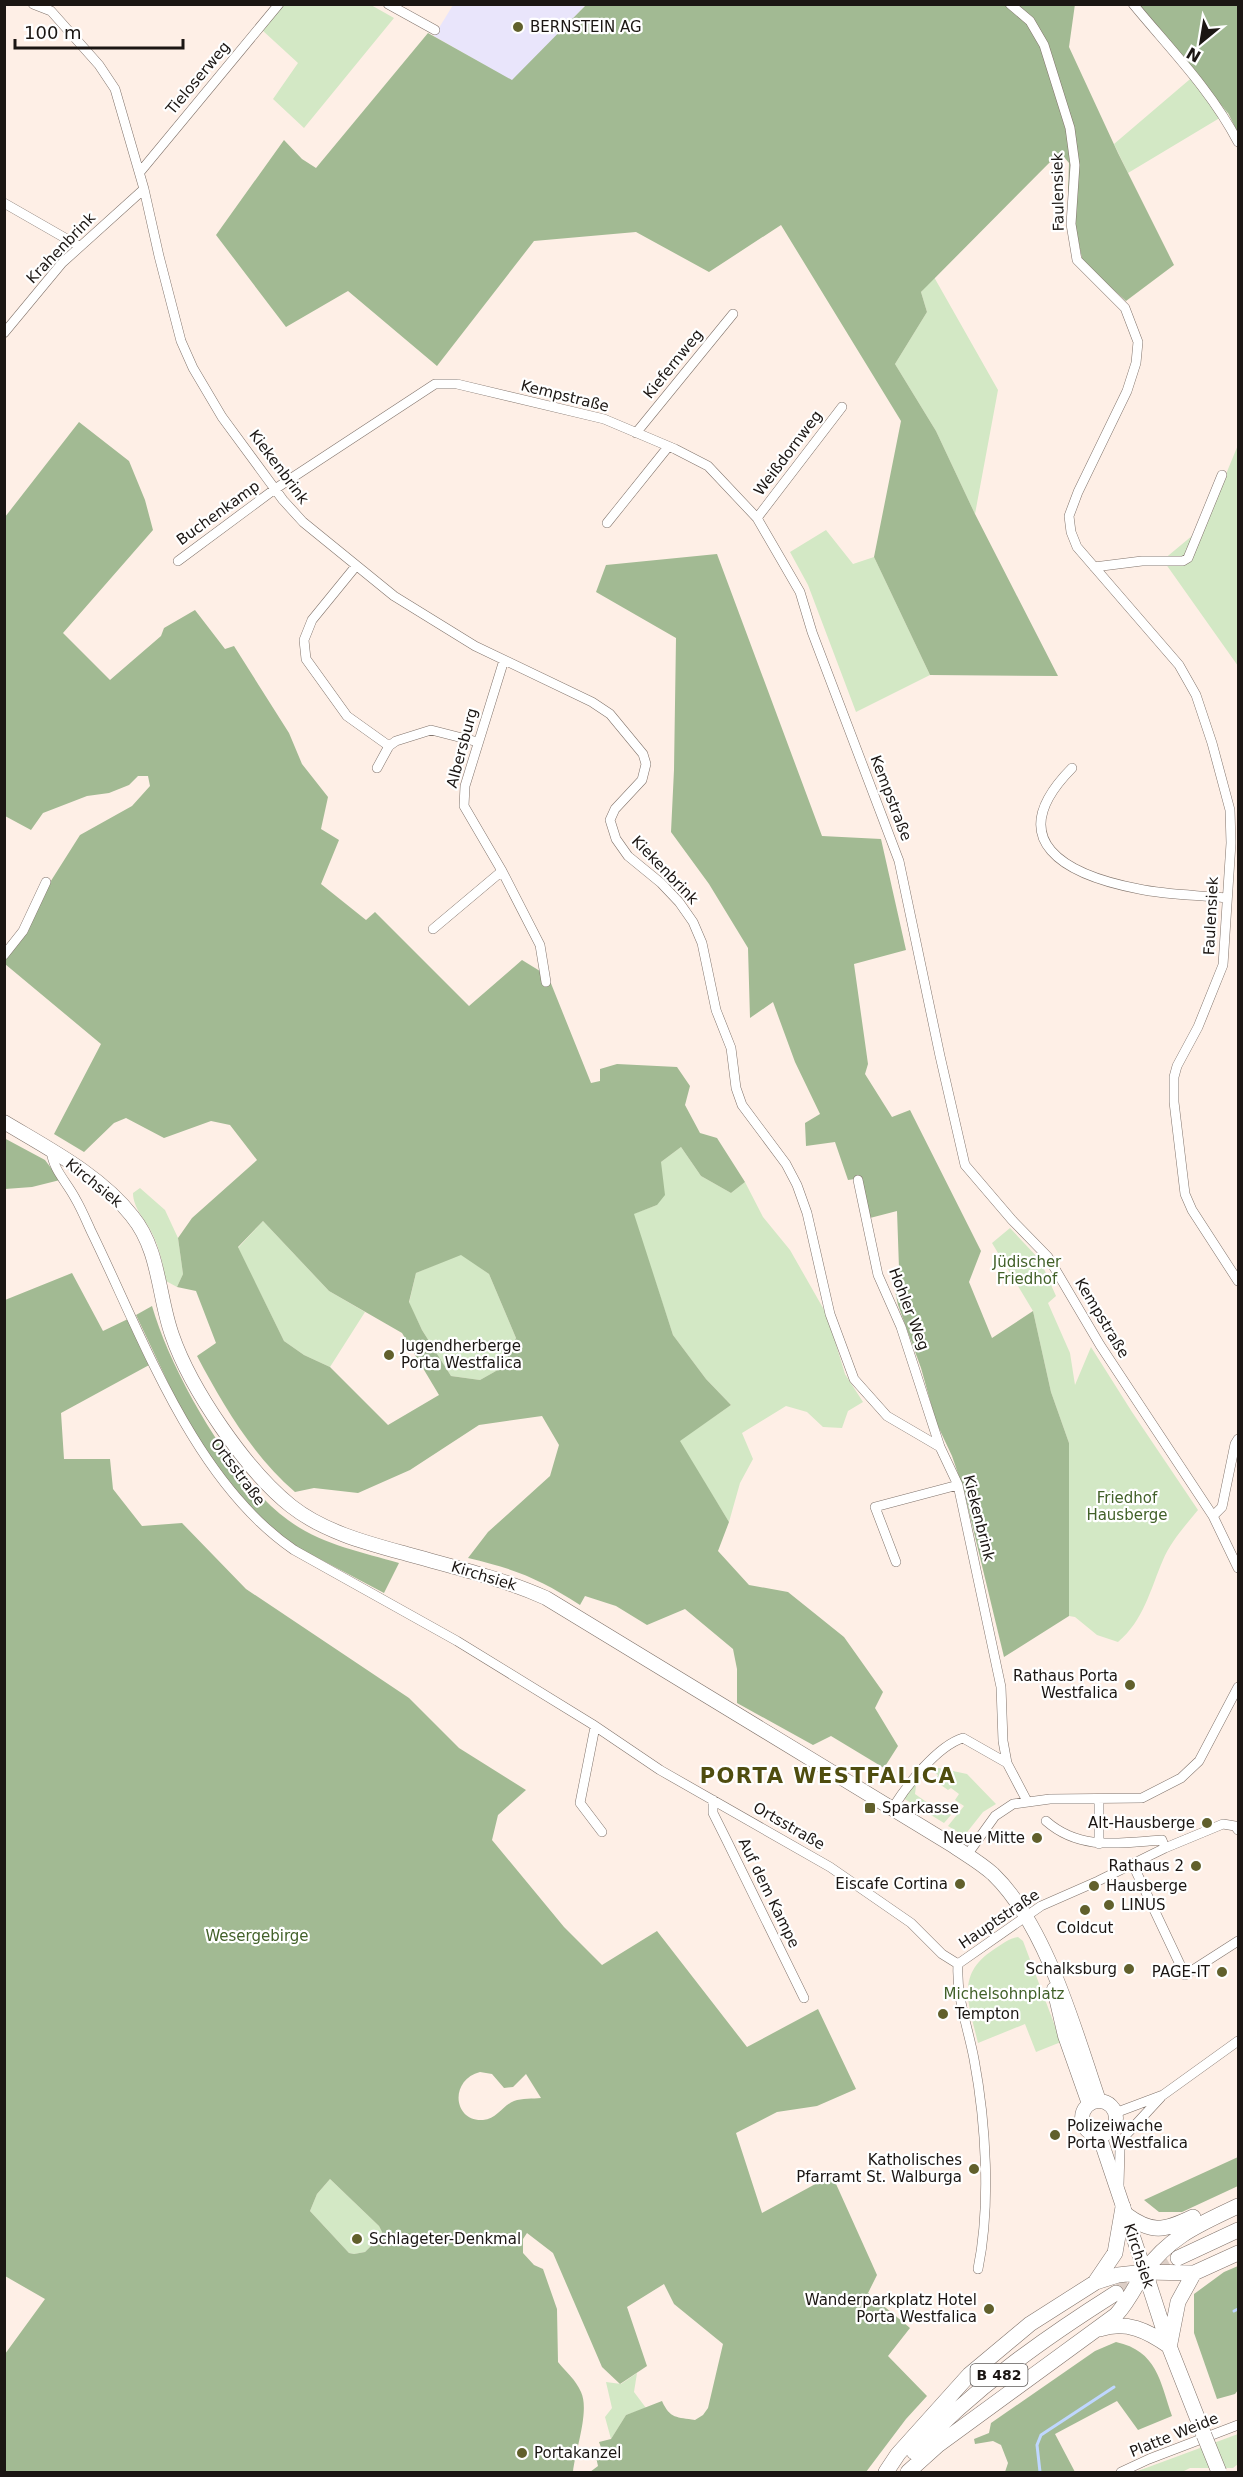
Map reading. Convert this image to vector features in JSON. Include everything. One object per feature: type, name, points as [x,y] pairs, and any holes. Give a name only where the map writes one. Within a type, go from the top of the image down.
[{"type":"main road","name":"Kirchsiek","points":[[4,1122],[51,1150],[97,1182],[133,1216],[152,1253],[166,1315],[184,1362],[212,1411],[246,1459],[262,1479],[291,1506],[308,1518],[345,1536],[494,1578],[546,1598],[967,1855],[992,1874],[1026,1916],[1051,1969],[1064,1999],[1094,2102]]},
{"type":"main road","points":[[1094,2102],[1109,2104],[1115,2113],[1113,2128],[1099,2135],[1089,2132],[1083,2122],[1083,2112],[1094,2102]]},
{"type":"main road","name":"Kirchsiek","points":[[1099,2135],[1169,2346],[1219,2472]]},
{"type":"main road","points":[[1122,2205],[1141,2224],[1160,2230],[1215,2207],[1239,2205]]},
{"type":"main road","points":[[1096,2282],[1115,2253],[1122,2205]]},
{"type":"main road","points":[[908,2472],[938,2445],[1097,2330],[1124,2306],[1145,2272],[1177,2237],[1239,2205]]},
{"type":"main road","points":[[1178,2258],[1239,2230]]},
{"type":"main road","points":[[886,2472],[898,2454],[969,2375],[1030,2324],[1096,2282],[1145,2272],[1194,2273],[1239,2253]]},
{"type":"main road","points":[[1097,2330],[1119,2325],[1136,2327],[1169,2346],[1178,2301],[1194,2273]]},
{"type":"main road","name":"B 482","points":[[894,2472],[935,2430],[983,2387],[1069,2323],[1116,2293]]},
{"type":"street","name":"Kiekenbrink","points":[[33,4],[51,11],[99,65],[115,89],[140,172],[181,342],[222,417],[275,489],[303,522],[394,596],[475,646],[592,702],[610,714],[643,754],[645,772],[642,780],[615,809],[610,820],[612,830],[628,856],[679,902],[693,922],[702,943],[716,1010],[731,1048],[736,1088],[751,1119],[786,1164],[797,1185],[807,1213],[830,1314],[854,1378],[887,1416],[940,1447],[958,1485],[1001,1687],[1003,1741],[1007,1763],[1027,1801]]},
{"type":"street","points":[[51,11],[60,4]]},
{"type":"street","name":"Tieloserweg","points":[[140,172],[279,4]]},
{"type":"street","points":[[388,4],[435,30]]},
{"type":"street","name":"Faulensiek","points":[[1010,4],[1030,21],[1044,45],[1070,128],[1075,165],[1071,224],[1077,260],[1125,308],[1138,342],[1136,363],[1127,391],[1078,492],[1069,516],[1071,532],[1077,547],[1179,665],[1196,695],[1230,810],[1231,843],[1223,965],[1206,1010],[1177,1066],[1174,1077],[1174,1102],[1185,1194],[1192,1210],[1238,1278]]},
{"type":"street","points":[[1133,4],[1195,75],[1225,116],[1239,142]]},
{"type":"street","name":"Krahenbrink","points":[[4,333],[62,263],[144,189]]},
{"type":"street","points":[[4,203],[79,246]]},
{"type":"street","name":"Kiefernweg","points":[[636,433],[733,314]]},
{"type":"street","name":"Kempstraße","points":[[275,489],[435,384],[457,384],[604,419],[668,447],[708,466],[758,518],[800,592],[812,632],[899,861],[939,1056],[965,1165],[1012,1220],[1048,1257],[1100,1345],[1213,1516],[1239,1568]]},
{"type":"street","name":"Weißdornweg","points":[[758,518],[842,407]]},
{"type":"street","points":[[607,523],[668,447]]},
{"type":"street","points":[[1094,567],[1142,561],[1183,561],[1188,558],[1222,475]]},
{"type":"street","name":"Buchenkamp","points":[[178,561],[275,489]]},
{"type":"street","points":[[356,566],[312,620],[304,640],[306,659],[347,716],[389,747]]},
{"type":"street","name":"Albersburg","points":[[504,660],[465,786],[464,806],[502,871],[540,945],[546,982]]},
{"type":"street","points":[[377,768],[389,747],[396,741],[431,730],[478,742]]},
{"type":"street","points":[[1072,768],[1054,786],[1043,811],[1040,827],[1043,839],[1056,857],[1075,870],[1101,880],[1141,890],[1226,898]]},
{"type":"street","points":[[433,929],[502,871]]},
{"type":"street","points":[[4,955],[23,931],[46,882]]},
{"type":"street","name":"Ortsstraße","points":[[51,1150],[53,1164],[75,1198],[172,1400],[226,1487],[273,1536],[457,1641],[660,1770],[820,1861],[911,1923],[942,1954],[958,1964]]},
{"type":"street","name":"Hohler Weg","points":[[858,1180],[878,1275],[901,1327],[940,1447]]},
{"type":"street","points":[[1213,1516],[1222,1507],[1235,1444],[1239,1438]]},
{"type":"street","points":[[897,1562],[875,1507],[958,1485]]},
{"type":"street","points":[[967,1855],[995,1816],[1013,1804],[1050,1799],[1142,1797],[1181,1778],[1198,1761],[1239,1687]]},
{"type":"street","points":[[595,1727],[580,1803],[602,1832]]},
{"type":"street","points":[[892,1809],[909,1783],[933,1757],[953,1741],[963,1738],[1007,1763]]},
{"type":"street","points":[[1099,1799],[1099,1844]]},
{"type":"street","name":"Auf dem Kampe","points":[[713,1800],[713,1813],[804,1998]]},
{"type":"street","points":[[1046,1821],[1063,1833],[1099,1844],[1162,1840],[1165,1848]]},
{"type":"street","name":"Hauptstraße","points":[[978,2269],[984,2227],[984,2128],[974,2060],[958,1990],[958,1964],[1041,1906],[1133,1865],[1165,1848],[1223,1824],[1234,1826],[1239,1830]]},
{"type":"street","points":[[1133,1865],[1185,1975],[1239,1941]]},
{"type":"street","points":[[1122,2205],[1122,2143],[1133,2125],[1163,2095],[1239,2041]]},
{"type":"street","points":[[1115,2113],[1163,2095]]},
{"type":"street","name":"Platte Weide","points":[[1121,2472],[1239,2425]]},
{"type":"shaded area","points":[[453,5],[586,5],[512,81],[434,36]]},
{"type":"green space","points":[[1075,4],[1069,47],[1118,153],[1174,265],[1126,301],[1083,263],[1068,191],[1069,163],[1060,152],[921,292],[927,312],[895,364],[936,431],[975,514],[1058,676],[930,675],[874,557],[901,421],[781,225],[709,272],[636,232],[534,241],[437,366],[348,291],[286,327],[216,235],[284,140],[302,159],[316,168],[428,33],[512,80],[586,5]]},
{"type":"green space","points":[[283,5],[371,5],[394,18],[304,128],[273,99],[298,63],[262,30]]},
{"type":"green space","points":[[1136,5],[1238,5],[1238,133],[1228,113]]},
{"type":"green space","points":[[1196,74],[1228,113],[1128,173],[1114,144]]},
{"type":"green space","points":[[934,277],[998,390],[975,514],[936,431],[895,364],[927,312],[921,292]]},
{"type":"green space","points":[[79,422],[129,461],[145,500],[153,530],[63,633],[110,680],[161,636],[164,628],[195,610],[225,649],[234,646],[289,733],[302,764],[328,797],[321,829],[339,840],[321,884],[366,920],[375,912],[469,1006],[522,960],[548,976],[591,1083],[600,1081],[600,1069],[617,1064],[677,1067],[690,1086],[685,1105],[700,1133],[717,1138],[745,1182],[731,1193],[701,1176],[681,1147],[661,1162],[665,1195],[657,1205],[634,1214],[673,1335],[706,1379],[731,1405],[680,1441],[729,1522],[718,1551],[749,1585],[788,1592],[844,1637],[883,1692],[875,1708],[898,1746],[884,1768],[831,1736],[813,1745],[737,1703],[737,1669],[733,1649],[685,1609],[647,1625],[616,1606],[585,1596],[580,1605],[527,1576],[468,1558],[488,1532],[550,1476],[559,1445],[542,1416],[479,1425],[410,1470],[358,1493],[314,1488],[295,1492],[252,1446],[240,1429],[197,1356],[216,1343],[196,1291],[177,1287],[183,1274],[178,1238],[192,1218],[257,1160],[230,1125],[211,1121],[164,1138],[126,1118],[114,1123],[84,1152],[54,1134],[101,1044],[5,964],[4,955],[80,835],[132,806],[150,786],[148,776],[138,776],[129,785],[109,793],[87,796],[43,813],[31,830],[5,816],[5,517]],"holes":[[[263,1221],[329,1291],[402,1333],[439,1395],[388,1425],[330,1367],[304,1355],[284,1341],[238,1247]],[[461,1255],[489,1274],[516,1338],[503,1367],[480,1380],[451,1376],[422,1330],[409,1302],[416,1273]]]},
{"type":"green space","points":[[1238,445],[1238,666],[1163,560],[1205,525]]},
{"type":"green space","points":[[826,530],[853,564],[874,557],[930,675],[856,712],[808,585],[790,552]]},
{"type":"green space","points":[[717,554],[822,836],[881,839],[906,950],[854,964],[868,1064],[865,1074],[892,1117],[910,1110],[981,1251],[969,1282],[992,1338],[1033,1311],[1051,1392],[1069,1443],[1069,1616],[1004,1657],[964,1491],[952,1456],[936,1422],[921,1368],[898,1305],[895,1291],[899,1268],[897,1211],[870,1218],[862,1178],[848,1180],[835,1142],[806,1146],[805,1123],[820,1114],[795,1062],[773,1002],[750,1018],[748,948],[709,884],[671,832],[676,638],[596,592],[606,565]]},
{"type":"green space","points":[[4,1138],[45,1160],[60,1180],[32,1187],[5,1189]]},
{"type":"green space","points":[[681,1147],[701,1176],[731,1193],[745,1182],[763,1217],[790,1250],[827,1315],[845,1374],[863,1402],[848,1411],[842,1428],[823,1427],[807,1412],[786,1406],[742,1433],[753,1459],[740,1483],[729,1522],[679,1441],[731,1405],[706,1379],[673,1335],[633,1214],[657,1205],[661,1162]]},
{"type":"green space","points":[[140,1188],[165,1210],[178,1238],[183,1274],[177,1287],[166,1281],[155,1241],[135,1204],[133,1193]]},
{"type":"green space","points":[[263,1221],[329,1291],[365,1312],[330,1367],[304,1355],[284,1341],[238,1248]]},
{"type":"green space","name":"Friedhof Hausberge","points":[[1010,1228],[1040,1260],[1056,1296],[1048,1303],[1070,1353],[1075,1385],[1091,1347],[1198,1510],[1170,1546],[1140,1614],[1118,1642],[1097,1635],[1075,1617],[1069,1616],[1069,1443],[1051,1392],[1033,1311],[992,1243]]},
{"type":"green space","points":[[461,1254],[489,1274],[516,1338],[503,1367],[480,1380],[451,1376],[422,1330],[409,1303],[416,1273]]},
{"type":"green space","name":"Wesergebirge","points":[[72,1273],[103,1331],[130,1318],[151,1364],[61,1413],[64,1459],[110,1459],[113,1489],[142,1526],[182,1523],[246,1589],[409,1698],[459,1748],[526,1790],[498,1815],[492,1840],[564,1927],[602,1965],[657,1931],[747,2047],[818,2009],[856,2089],[817,2106],[777,2112],[736,2133],[762,2213],[832,2175],[877,2275],[868,2293],[910,2328],[888,2356],[927,2396],[906,2419],[866,2472],[590,2472],[598,2466],[596,2457],[603,2453],[599,2442],[611,2439],[626,2415],[662,2401],[668,2411],[675,2416],[695,2420],[703,2415],[708,2408],[723,2344],[674,2304],[664,2284],[627,2307],[647,2366],[620,2384],[602,2367],[553,2253],[527,2233],[523,2239],[523,2253],[534,2265],[543,2269],[557,2309],[558,2362],[576,2384],[583,2400],[583,2420],[573,2472],[5,2472],[5,2354],[45,2299],[5,2276],[5,1300]],"holes":[[[480,2072],[492,2074],[504,2088],[513,2087],[526,2074],[541,2098],[514,2101],[488,2119],[473,2119],[461,2108],[459,2091],[470,2076]],[[330,2179],[379,2226],[383,2234],[365,2252],[349,2253],[310,2211],[317,2194]]]},
{"type":"green space","points":[[152,1306],[173,1362],[189,1392],[225,1452],[246,1479],[267,1502],[300,1528],[341,1546],[399,1563],[384,1593],[299,1548],[262,1521],[217,1468],[181,1410],[136,1315]]},
{"type":"green space","points":[[934,1767],[967,1774],[996,1804],[983,1812],[964,1836],[948,1826],[964,1806],[955,1800],[959,1794],[935,1781],[938,1775],[932,1771]]},
{"type":"green space","points":[[913,1784],[916,1786],[915,1794],[935,1808],[935,1811],[939,1811],[941,1807],[951,1815],[944,1823],[903,1798]]},
{"type":"green space","name":"Michelsohnplatz","points":[[1018,1937],[1023,1941],[1061,2042],[1036,2052],[1025,2024],[978,2043],[971,2016],[968,1992],[973,1970],[993,1950],[1008,1940]]},
{"type":"green space","points":[[1238,2157],[1238,2186],[1182,2212],[1159,2212],[1144,2200]]},
{"type":"green space","points":[[330,2179],[379,2226],[383,2234],[365,2252],[349,2253],[310,2211],[317,2194]]},
{"type":"green space","points":[[1238,2266],[1238,2390],[1235,2394],[1217,2399],[1194,2333],[1194,2294],[1224,2272]]},
{"type":"green space","points":[[1116,2342],[1130,2346],[1149,2360],[1160,2380],[1172,2416],[1138,2430],[1117,2401],[1055,2434],[1075,2472],[1005,2472],[1008,2463],[1001,2445],[993,2441],[975,2444],[974,2439],[989,2433],[991,2423],[1095,2351]]},
{"type":"green space","points":[[637,2373],[634,2392],[646,2408],[626,2415],[611,2439],[605,2417],[612,2408],[606,2382],[621,2384]]},
{"type":"green space","points":[[1238,2434],[1238,2464],[1233,2468],[1190,2468],[1182,2472],[1135,2472]]},
{"type":"waterway","points":[[1234,2311],[1238,2309]]},
{"type":"waterway","points":[[1040,2472],[1037,2445],[1041,2435],[1114,2387]]},
{"type":"tunnel","points":[[1116,2293],[1178,2258]]},
{"type":"place","name":"BERNSTEIN AG","points":[[518,27]]},
{"type":"place","name":"Jugendherberge Porta Westfalica","points":[[389,1355]]},
{"type":"place","name":"Rathaus Porta Westfalica","points":[[1130,1685]]},
{"type":"place","name":"Sparkasse","points":[[870,1808]]},
{"type":"place","name":"Alt-Hausberge","points":[[1207,1823]]},
{"type":"place","name":"Neue Mitte","points":[[1037,1838]]},
{"type":"place","name":"Rathaus 2","points":[[1196,1866]]},
{"type":"place","name":"Eiscafe Cortina","points":[[960,1884]]},
{"type":"place","name":"Hausberge","points":[[1094,1886]]},
{"type":"place","name":"LINUS","points":[[1109,1905]]},
{"type":"place","name":"Coldcut","points":[[1085,1910]]},
{"type":"place","name":"Schalksburg","points":[[1129,1969]]},
{"type":"place","name":"PAGE-IT","points":[[1222,1972]]},
{"type":"place","name":"Tempton","points":[[943,2014]]},
{"type":"place","name":"Polizeiwache Porta Westfalica","points":[[1055,2135]]},
{"type":"place","name":"Katholisches Pfarramt St. Walburga","points":[[974,2169]]},
{"type":"place","name":"Schlageter-Denkmal","points":[[357,2239]]},
{"type":"place","name":"Wanderparkplatz Hotel Porta Westfalica","points":[[989,2309]]},
{"type":"place","name":"Portakanzel","points":[[522,2453]]},
{"type":"district","name":"PORTA WESTFALICA","points":[[828,1776]]},
{"type":"park label","name":"Jüdischer Friedhof","points":[[1027,1270]]}]
